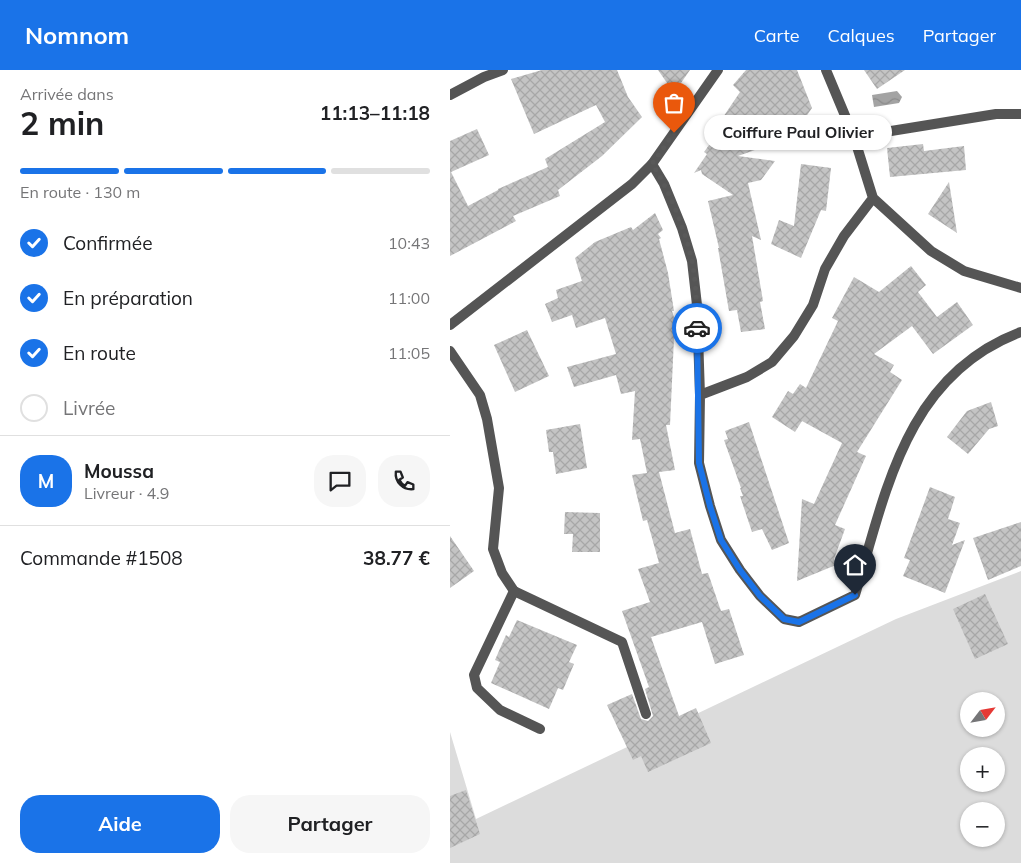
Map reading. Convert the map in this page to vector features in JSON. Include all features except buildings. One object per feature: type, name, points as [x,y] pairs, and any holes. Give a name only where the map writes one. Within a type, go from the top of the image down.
[{"type":"street","points":[[450,95],[484,77],[503,70]]},
{"type":"street","points":[[450,325],[632,184],[652,164],[718,70]]},
{"type":"street","points":[[826,70],[854,137],[873,198],[931,251],[939,256],[964,271],[1021,288]]},
{"type":"street","points":[[854,137],[996,114],[1021,114]]},
{"type":"street","points":[[652,164],[664,184],[679,219],[692,261],[697,305],[700,395],[699,463],[710,506],[721,540],[740,570],[760,596],[784,619],[799,622],[855,595],[881,507],[905,441],[928,402],[956,370],[986,349],[1021,332]]},
{"type":"street","points":[[700,395],[747,377],[772,362],[794,336],[813,305],[825,269],[844,236],[873,198]]},
{"type":"street","points":[[450,352],[480,395],[487,419],[499,488],[493,549],[502,573],[514,591],[622,642],[646,714]]},
{"type":"street","points":[[514,591],[474,674],[477,688],[500,710],[540,729]]},
{"type":"shaded area","points":[[1021,571],[1021,863],[450,863],[450,732],[476,819],[896,619]]},
{"type":"water","points":[[897,91],[902,97],[899,103],[874,107],[872,95]]},
{"type":"way so far","points":[[674,133],[652,164],[664,184],[682,228],[692,261],[697,305],[697,328]]},
{"type":"place","name":"Coiffure Paul Olivier","points":[[674,133]]},
{"type":"route","points":[[697,328],[700,395],[699,463],[721,540],[740,570],[760,596],[784,619],[799,622],[855,595]]}]
